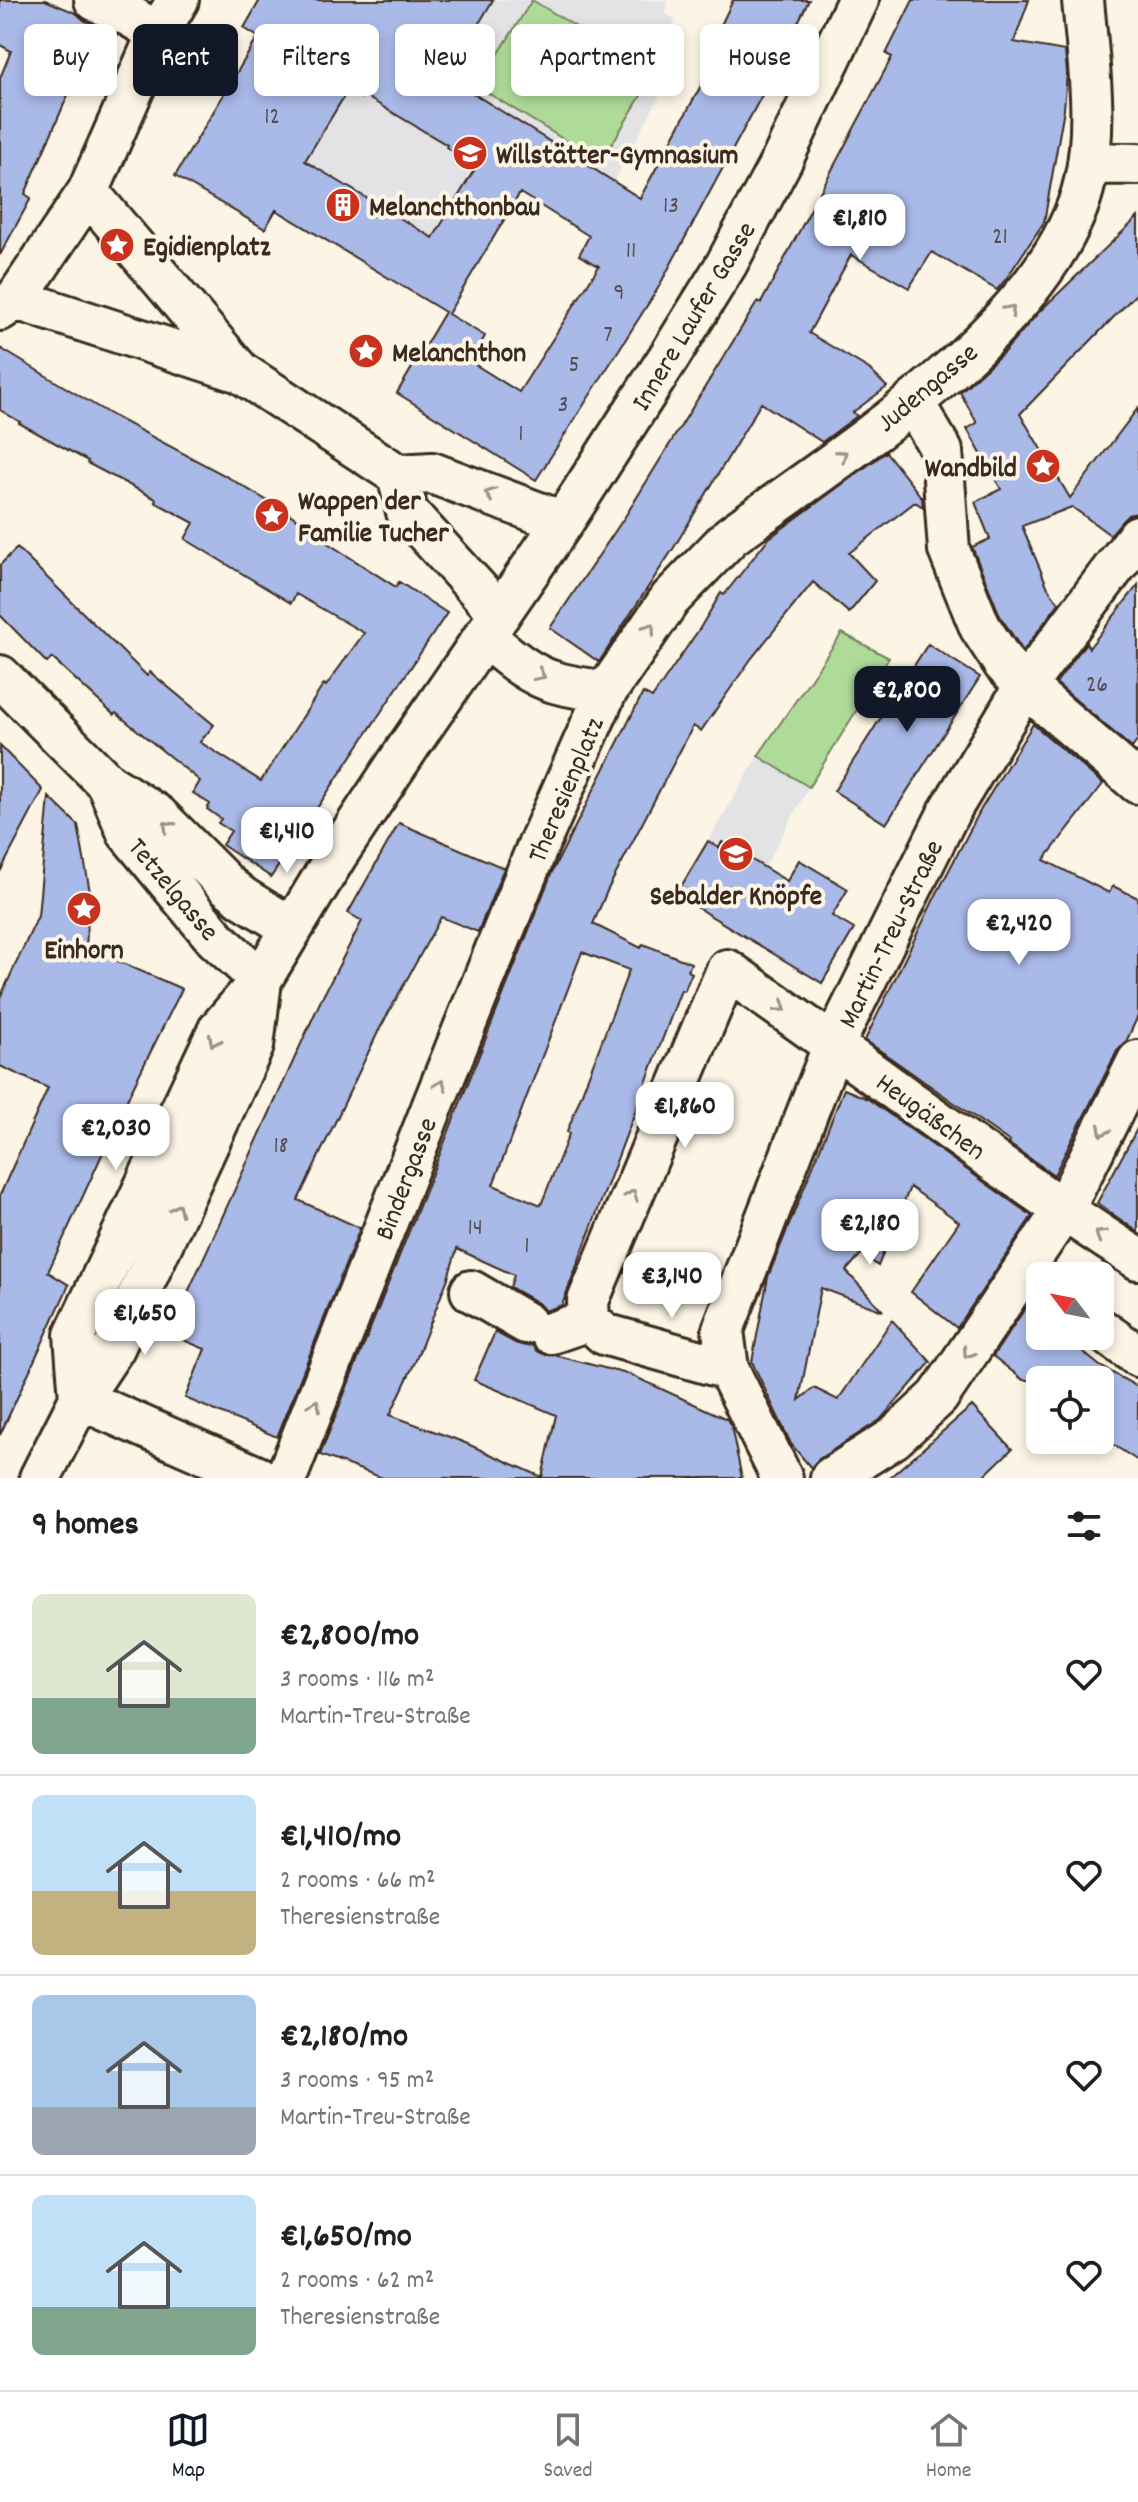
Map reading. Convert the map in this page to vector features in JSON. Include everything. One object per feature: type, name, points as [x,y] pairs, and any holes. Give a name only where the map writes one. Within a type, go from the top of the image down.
[{"type":"street","points":[[95,0],[130,16],[168,16],[88,192],[8,304],[240,372]]},
{"type":"street","name":"Innere Laufer Gasse","points":[[492,625],[563,522],[733,253],[806,112],[858,0]]},
{"type":"street","name":"Judengasse","points":[[606,692],[670,599],[723,543],[933,387],[1013,309],[1049,260],[1075,217],[1088,163],[1093,118],[1083,0]]},
{"type":"street","points":[[1088,163],[1138,164]]},
{"type":"street","points":[[88,192],[240,372],[398,475],[432,473],[563,522]]},
{"type":"street","points":[[913,402],[942,451],[949,550],[980,627],[1004,664],[1025,686],[1138,783]]},
{"type":"street","points":[[80,1399],[75,1335],[219,1029],[261,980],[336,856],[492,625],[407,512],[398,475]]},
{"type":"street","name":"Martin-Treu-Straße","points":[[782,1478],[728,1369],[723,1330],[834,1044],[949,812],[1025,686],[1138,536]]},
{"type":"street","name":"Theresienplatz","points":[[492,625],[521,666],[554,682],[606,692],[525,878]]},
{"type":"street","name":"Tetzelgasse","points":[[0,676],[107,783],[157,815],[243,898],[292,928]]},
{"type":"street","name":"Tetzelgasse","points":[[107,783],[128,833],[216,939],[261,980]]},
{"type":"street","name":"Bindergasse","points":[[286,1478],[525,878]]},
{"type":"street","name":"Heugäßchen","points":[[589,1320],[588,1301],[727,970],[1063,1211],[1138,1259]]},
{"type":"street","points":[[40,1478],[80,1399],[114,1348],[253,1046],[261,980]]},
{"type":"street","points":[[1039,1262],[1138,1061]]},
{"type":"street","points":[[109,1262],[145,1280]]},
{"type":"street","points":[[831,1478],[894,1438],[938,1397],[1026,1286]]},
{"type":"street","points":[[471,1291],[538,1328],[589,1320],[604,1334],[728,1369]]},
{"type":"street","points":[[1114,1339],[1138,1356]]},
{"type":"street","points":[[80,1399],[260,1478]]},
{"type":"shaded area","name":"Willstätter-Gymnasium","points":[[493,0],[669,0],[664,13],[676,19],[674,24],[511,24],[511,96],[659,96],[614,182],[599,173],[569,224],[520,194],[448,314],[298,223],[302,217],[280,204],[344,96],[365,96],[426,132],[439,96],[495,96],[495,24],[479,24]]},
{"type":"shaded area","name":"Sebalder Knöpfe","points":[[758,756],[809,787],[731,928],[676,895]]},
{"type":"green space","points":[[532,0],[572,24],[517,24]]},
{"type":"green space","points":[[511,34],[511,96],[641,96],[601,162],[493,96],[495,60]]},
{"type":"green space","points":[[842,633],[889,658],[809,787],[758,756]]},
{"type":"building","points":[[0,0],[45,0],[93,24],[24,24],[24,96],[68,96],[25,194],[31,198],[0,255],[0,78],[11,51],[0,45]]},
{"type":"building","points":[[260,0],[493,0],[479,24],[395,24],[395,96],[477,96],[640,198],[700,87],[700,96],[762,96],[657,290],[536,480],[397,393],[445,312],[276,210],[265,229],[175,176],[223,96],[238,96],[238,70],[254,44],[254,96],[344,96],[305,161],[433,238],[476,167],[447,145],[365,96],[379,96],[379,24],[254,24],[254,34],[244,28]],"holes":[[[520,193],[589,236],[579,255],[599,266],[519,392],[471,362],[485,336],[448,314]]]},
{"type":"building","points":[[733,0],[809,0],[797,24],[721,24]]},
{"type":"building","points":[[913,0],[1029,0],[1014,42],[1065,51],[1064,109],[1044,222],[997,290],[932,252],[909,288],[851,255],[809,333],[869,369],[887,387],[853,412],[857,416],[822,442],[761,403],[673,549],[599,662],[550,628],[626,515],[758,301],[761,303],[892,57],[886,54]]},
{"type":"building","points":[[1138,217],[1138,292],[1020,414],[1070,498],[1138,408],[1138,513],[1128,515],[1110,535],[1072,507],[1022,526],[1048,588],[1059,603],[1023,651],[1000,616],[972,547],[990,539],[975,502],[1001,489],[967,429],[977,423],[960,392]]},
{"type":"building","points":[[0,348],[113,416],[226,476],[329,538],[326,542],[396,587],[399,582],[447,613],[271,877],[222,845],[231,831],[218,823],[221,819],[207,809],[210,804],[193,793],[200,781],[116,713],[114,715],[52,658],[47,663],[0,615],[0,565],[17,548],[147,676],[150,672],[214,725],[200,742],[261,781],[324,684],[326,686],[364,633],[296,594],[291,603],[185,539],[194,523],[0,410]]},
{"type":"building","points":[[886,452],[922,498],[923,507],[915,502],[849,553],[875,581],[849,613],[813,582],[751,659],[701,731],[693,726],[607,891],[593,924],[641,948],[643,944],[691,963],[688,971],[692,973],[684,991],[681,990],[562,1305],[545,1311],[538,1303],[510,1287],[514,1275],[457,1249],[415,1362],[390,1415],[463,1442],[542,1477],[556,1415],[474,1380],[495,1332],[515,1343],[532,1345],[546,1355],[631,1375],[727,1419],[742,1478],[383,1478],[320,1455],[552,872],[643,693],[652,698],[721,593],[724,595],[768,539]],"holes":[[[582,952],[629,970],[541,1205],[493,1185]]]},
{"type":"building","points":[[1138,585],[1138,740],[1132,748],[1056,683],[1086,643],[1089,648]]},
{"type":"building","points":[[928,644],[980,677],[886,824],[834,791]]},
{"type":"building","points":[[1033,724],[1103,784],[1044,860],[1109,893],[1113,886],[1138,898],[1138,1016],[1054,1175],[865,1040],[981,809]]},
{"type":"building","points":[[0,746],[43,790],[0,872]]},
{"type":"building","points":[[49,797],[78,825],[90,892],[86,947],[182,989],[48,1272],[69,1285],[0,1435],[0,1195],[48,1088],[0,1066],[0,998],[38,916]]},
{"type":"building","points":[[399,823],[504,868],[478,932],[441,917],[378,1032],[298,1200],[360,1228],[277,1437],[185,1398],[205,1349],[169,1334],[321,1000],[362,921],[348,913]]},
{"type":"building","points":[[708,841],[719,848],[722,842],[787,881],[799,860],[848,889],[832,916],[854,929],[822,983],[676,895]]},
{"type":"building","points":[[844,1089],[868,1099],[1032,1216],[957,1328],[911,1292],[959,1222],[910,1187],[878,1266],[862,1253],[846,1271],[883,1311],[821,1288],[799,1400],[814,1388],[838,1400],[892,1320],[931,1362],[880,1420],[819,1459],[811,1468],[791,1444],[752,1362],[768,1277]]},
{"type":"building","points":[[1138,1127],[1138,1232],[1097,1203]]},
{"type":"building","points":[[1026,1307],[1026,1350],[1080,1350],[1100,1366],[1026,1366],[1026,1380],[1023,1380],[993,1356]]},
{"type":"building","points":[[1114,1374],[1138,1387],[1138,1461],[1114,1445]]},
{"type":"building","points":[[972,1406],[1012,1449],[982,1478],[889,1478]]},
{"type":"place","name":"Willstätter-Gymnasium","points":[[470,153]]},
{"type":"place","name":"Melanchthonbau","points":[[343,205]]},
{"type":"place","name":"Egidienplatz","points":[[117,245]]},
{"type":"place","name":"Melanchthon","points":[[366,351]]},
{"type":"place","name":"Wandbild","points":[[1043,466]]},
{"type":"place","name":"Wappen der Familie Tucher","points":[[272,515]]},
{"type":"place","name":"Sebalder Knöpfe","points":[[736,854]]},
{"type":"place","name":"Einhorn","points":[[84,909]]}]
